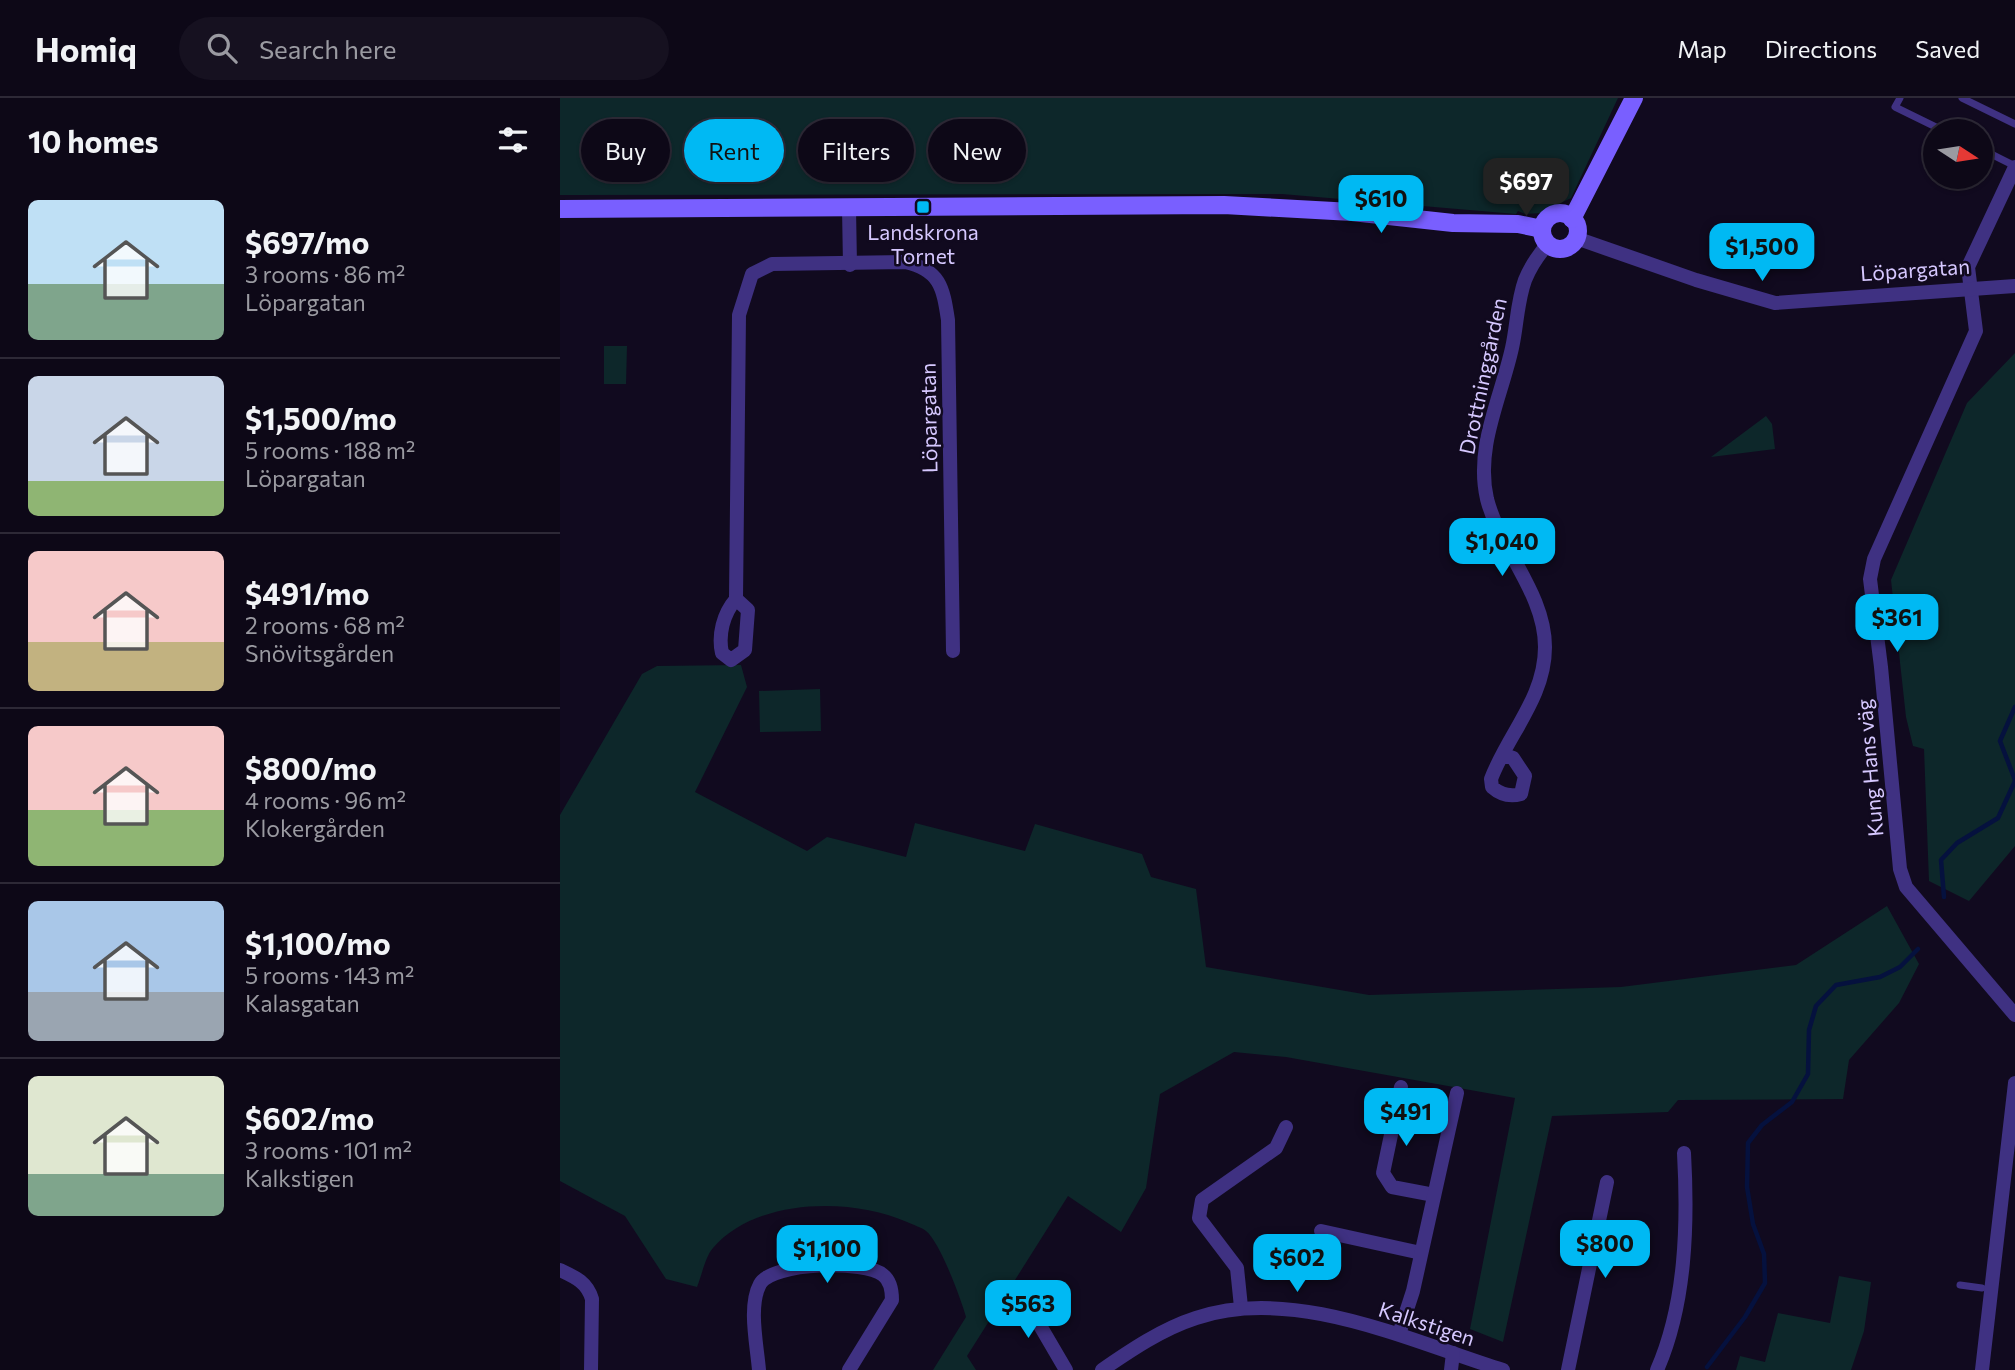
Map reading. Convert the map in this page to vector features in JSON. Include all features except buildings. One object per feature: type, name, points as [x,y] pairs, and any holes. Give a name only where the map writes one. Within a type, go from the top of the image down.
[{"type":"street","points":[[1573,219],[1634,98]]},
{"type":"street","name":"Kung Hans väg","points":[[2015,167],[1968,267],[1976,331],[1874,559],[1870,579],[1900,869],[1906,887],[2015,1015]]},
{"type":"street","points":[[560,209],[1224,205],[1352,212],[1453,223],[1518,224],[1564,248],[1576,238],[1577,228],[1573,219],[1563,214],[1552,215],[1545,237]]},
{"type":"street","points":[[849,208],[850,265]]},
{"type":"street","name":"Drottninggården","points":[[1504,755],[1540,682],[1545,644],[1535,603],[1502,542],[1492,515],[1487,498],[1484,457],[1513,348],[1525,281],[1545,237]]},
{"type":"street","name":"Löpargatan","points":[[1576,238],[1766,302],[2015,286]]},
{"type":"street","name":"Löpargatan","points":[[736,599],[736,392],[739,315],[745,288],[752,274],[772,264],[850,265],[905,261],[923,266],[933,274],[944,292],[951,392],[953,651]]},
{"type":"street","points":[[1982,1370],[2015,1083]]},
{"type":"street","points":[[1401,1087],[1383,1173],[1392,1187],[1434,1195]]},
{"type":"street","points":[[1399,1334],[1421,1253],[1457,1093]]},
{"type":"street","points":[[1241,1307],[1237,1268],[1199,1218],[1202,1200],[1276,1148],[1286,1127]]},
{"type":"street","points":[[1657,1370],[1680,1278],[1685,1234],[1684,1153]]},
{"type":"street","points":[[1568,1370],[1608,1182]]},
{"type":"street","points":[[1321,1231],[1421,1253]]},
{"type":"street","points":[[759,1370],[755,1328],[756,1293],[761,1281],[781,1269],[863,1266],[883,1274],[889,1281],[892,1300],[849,1370]]},
{"type":"street","points":[[560,1270],[582,1281],[589,1289],[592,1300],[591,1370]]},
{"type":"street","points":[[1035,1296],[1035,1317],[1066,1370]]},
{"type":"street","name":"Kalkstigen","points":[[1102,1370],[1156,1336],[1194,1318],[1241,1307],[1324,1316],[1399,1334],[1503,1370]]},
{"type":"street","points":[[1451,1370],[1453,1353]]},
{"type":"lane","points":[[1899,98],[1895,107],[1923,121]]},
{"type":"lane","points":[[1962,98],[2015,124]]},
{"type":"lane","points":[[1993,155],[2015,167]]},
{"type":"lane","points":[[1961,1285],[1982,1288]]},
{"type":"green space","points":[[560,98],[1618,98],[1571,198],[1541,213],[1525,214],[1518,211],[1516,214],[1282,194],[560,195]]},
{"type":"green space","points":[[604,346],[627,346],[626,384],[604,384]]},
{"type":"green space","points":[[2015,353],[2015,846],[1969,901],[1929,881],[1924,749],[1913,746],[1906,717],[1891,580],[1967,403]]},
{"type":"green space","points":[[1766,416],[1772,424],[1775,449],[1711,457]]},
{"type":"green space","points":[[741,665],[747,687],[695,792],[807,851],[827,837],[906,857],[915,823],[1025,851],[1035,824],[1142,854],[1151,877],[1196,889],[1206,967],[1369,995],[1621,987],[1796,965],[1887,906],[1919,964],[1899,1003],[1849,1060],[1843,1099],[1678,1100],[1668,1112],[1552,1116],[1503,1342],[1470,1329],[1515,1098],[1286,1057],[1234,1052],[1160,1094],[1146,1188],[1121,1232],[1068,1196],[967,1356],[976,1370],[933,1370],[966,1317],[943,1258],[932,1237],[922,1228],[859,1208],[805,1207],[779,1211],[754,1219],[731,1232],[713,1248],[697,1287],[666,1279],[625,1216],[560,1181],[560,815],[642,674],[657,666]]},
{"type":"green space","points":[[820,689],[821,731],[760,732],[759,691]]},
{"type":"green space","points":[[1839,1276],[1871,1282],[1864,1331],[1851,1370],[1736,1370],[1740,1356],[1765,1362],[1778,1313],[1830,1323]]},
{"type":"waterway","points":[[2015,707],[2000,741],[2015,780]]},
{"type":"waterway","points":[[1944,897],[1941,860],[1957,843],[1998,818],[2015,781]]},
{"type":"waterway","points":[[1707,1367],[1745,1317],[1765,1283],[1764,1254],[1753,1224],[1747,1187],[1748,1143],[1762,1125],[1792,1102],[1808,1074],[1809,1030],[1816,1006],[1836,985],[1880,977],[1900,967],[1918,949]]},
{"type":"place","name":"Landskrona Tornet","points":[[923,207]]}]
